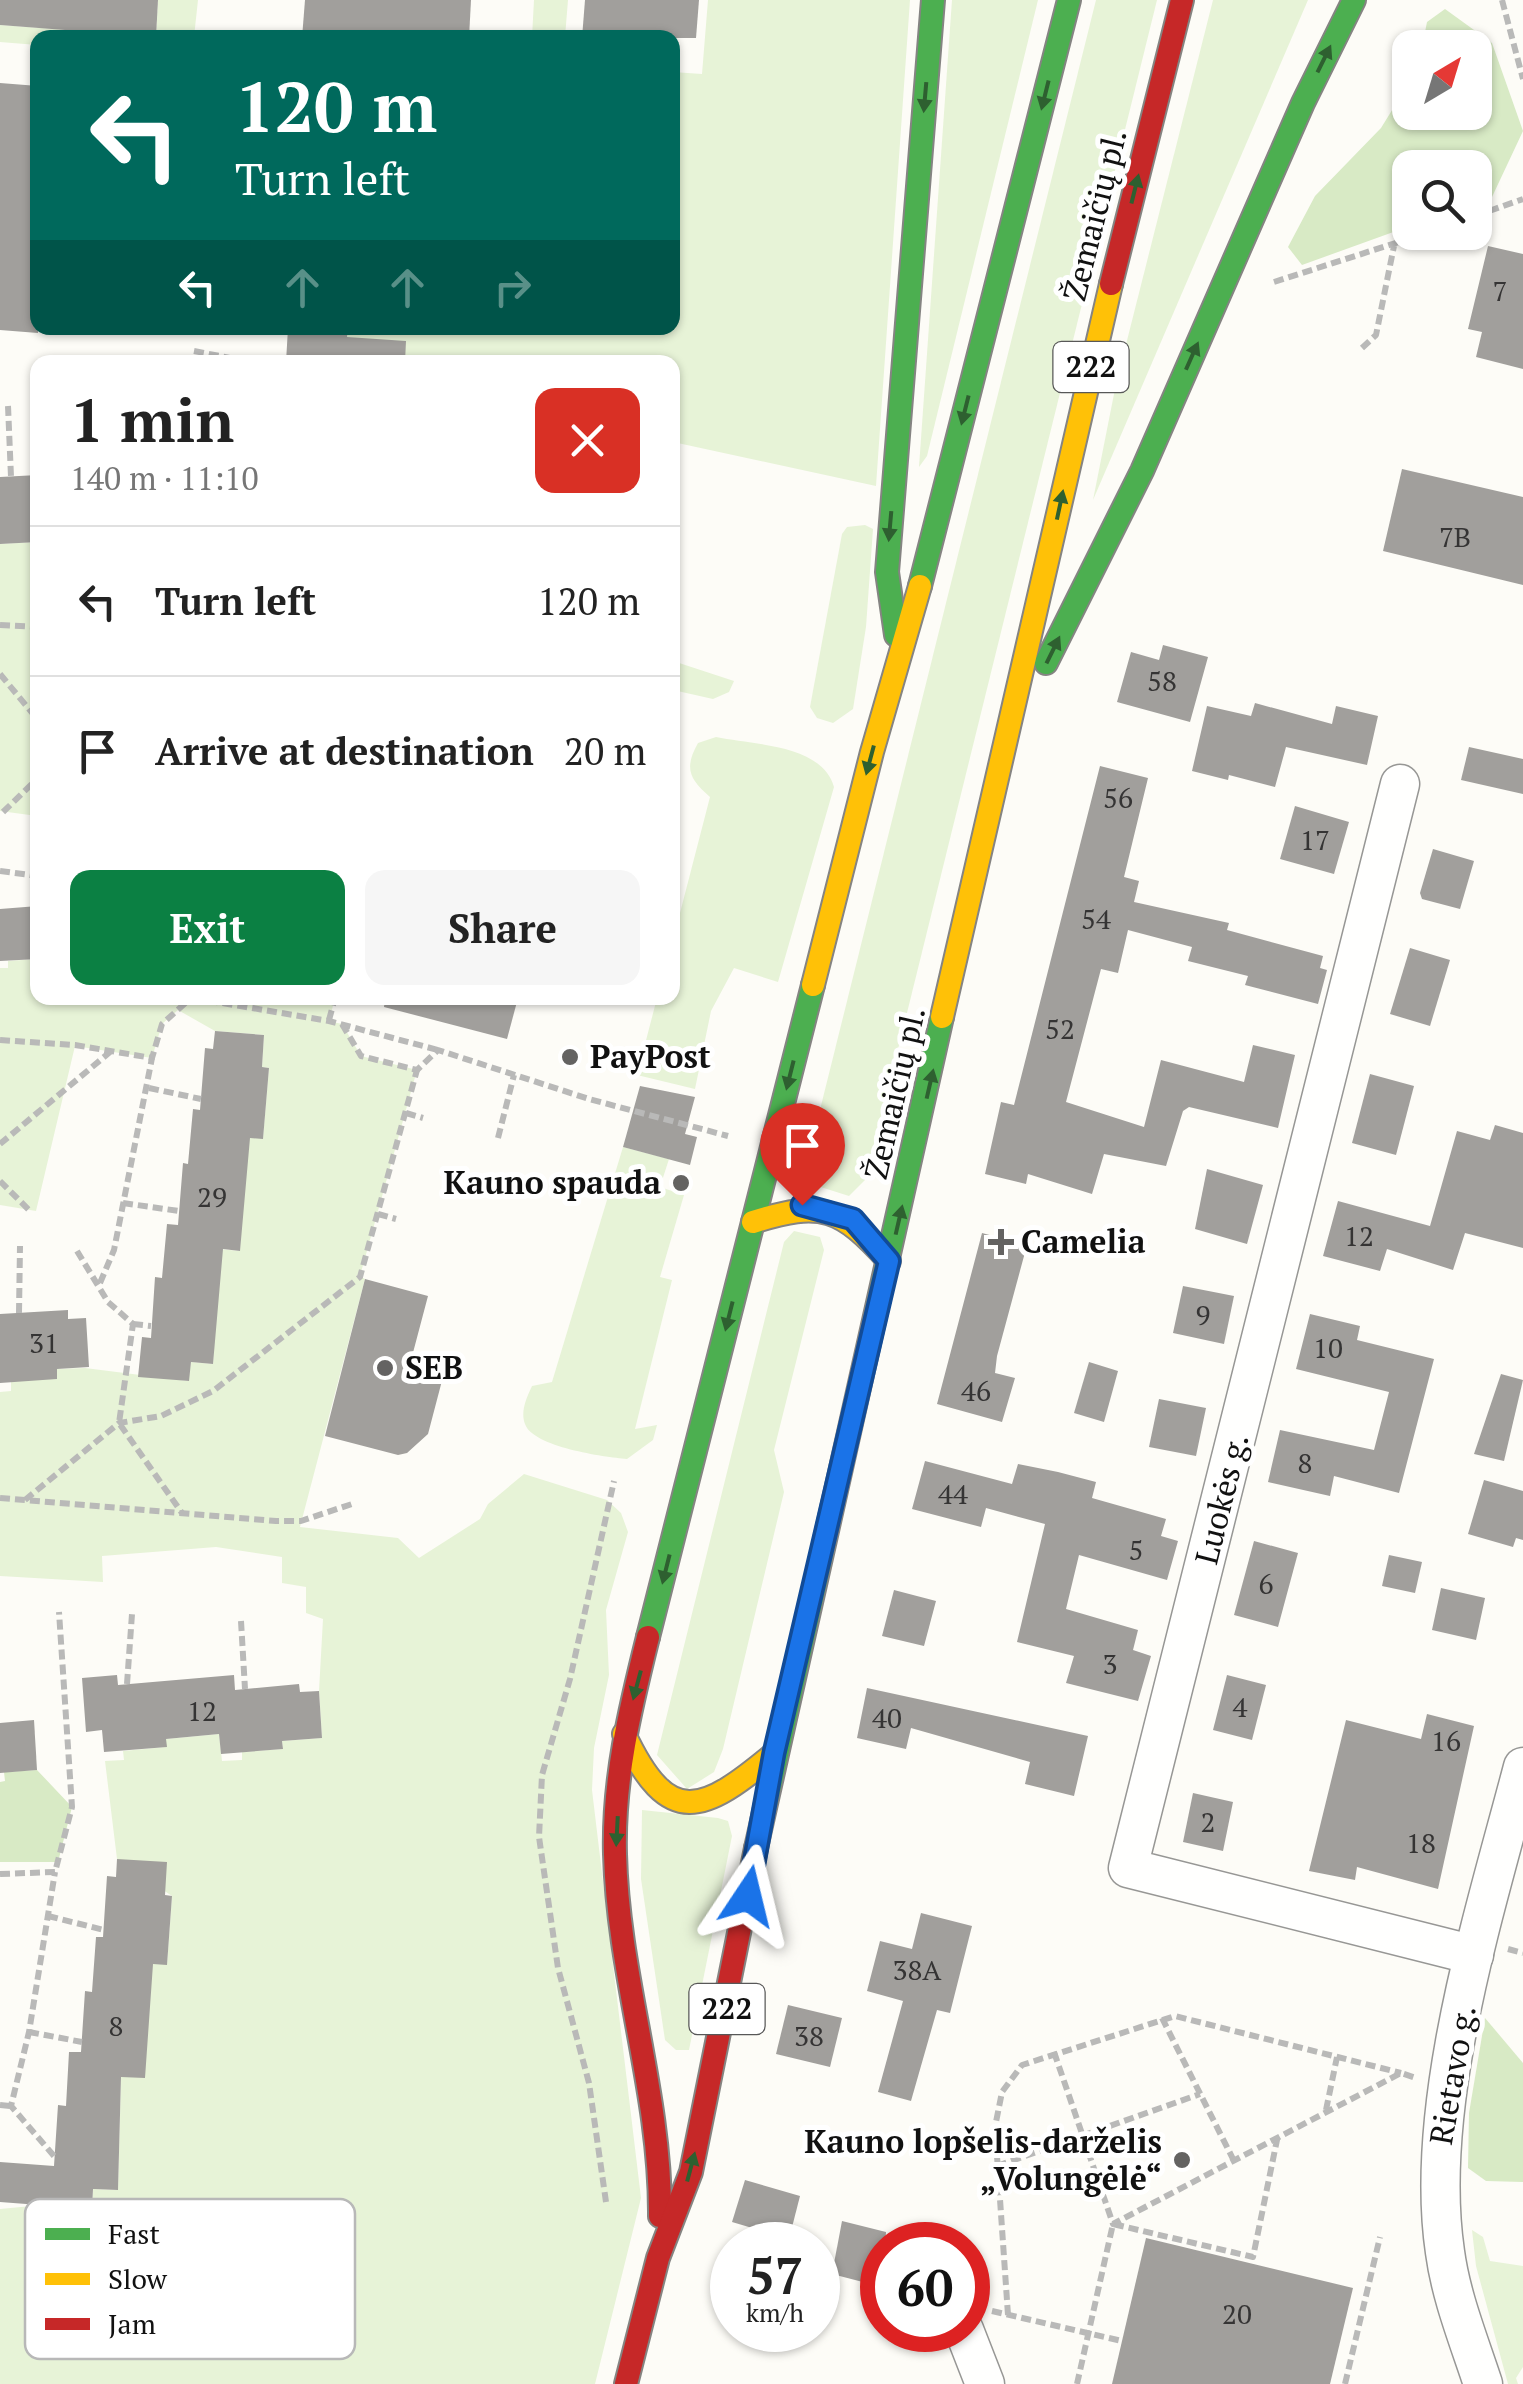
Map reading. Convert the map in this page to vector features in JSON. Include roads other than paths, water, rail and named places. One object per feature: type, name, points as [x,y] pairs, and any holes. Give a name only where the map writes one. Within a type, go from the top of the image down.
[{"type":"main road","points":[[900,667],[886,572],[933,0]]},
{"type":"main road","name":"Žemaičių pl.","points":[[658,2258],[663,2177],[615,1858],[624,1734],[872,752],[900,667],[1069,0]]},
{"type":"main road","name":"Žemaičių pl.","points":[[626,2384],[658,2258],[691,2172],[774,1753],[1010,737],[1094,350],[1182,0]]},
{"type":"main road","points":[[1010,737],[1142,471],[1303,103],[1354,0]]},
{"type":"main road","points":[[753,1222],[802,1205],[853,1219],[889,1261]]},
{"type":"main road","points":[[624,1734],[638,1769],[654,1788],[680,1804],[699,1804],[722,1796],[774,1753]]},
{"type":"street","name":"Luokės g.","points":[[1400,784],[1128,1868],[1474,1955]]},
{"type":"street","name":"Rietavo g.","points":[[1483,2384],[1445,2252],[1439,2157],[1474,1955],[1523,1767]]},
{"type":"street","points":[[978,2352],[986,2384]]},
{"type":"place","name":"PayPost","points":[[570,1057]]},
{"type":"place","name":"Kauno spauda","points":[[681,1183]]},
{"type":"place","name":"Camelia","points":[[1001,1242]]},
{"type":"place","name":"SEB","points":[[385,1368]]},
{"type":"place","name":"Kauno lopšelis-darželis „Volungėlė“","points":[[1182,2160]]}]
